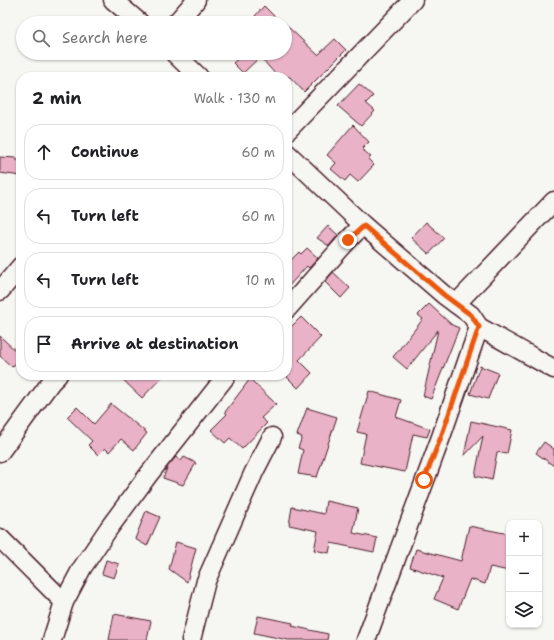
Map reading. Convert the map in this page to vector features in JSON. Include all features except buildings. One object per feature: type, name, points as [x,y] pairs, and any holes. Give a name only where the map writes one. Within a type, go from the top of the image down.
[{"type":"street","points":[[113,0],[132,16]]},
{"type":"street","points":[[182,16],[196,0]]},
{"type":"street","points":[[292,126],[413,0]]},
{"type":"street","points":[[180,60],[189,72]]},
{"type":"street","points":[[292,158],[364,226],[471,315],[479,327],[554,369]]},
{"type":"street","points":[[456,304],[554,202]]},
{"type":"street","points":[[292,303],[348,240],[364,226]]},
{"type":"street","points":[[0,291],[16,272]]},
{"type":"street","points":[[366,640],[441,437],[479,327]]},
{"type":"street","points":[[0,452],[53,380]]},
{"type":"street","points":[[52,640],[64,602],[82,568],[109,528],[149,474],[223,380]]},
{"type":"street","points":[[191,640],[206,581],[254,472],[272,438]]},
{"type":"street","points":[[0,538],[64,602]]},
{"type":"route","points":[[348,240],[364,226],[444,295],[471,315],[479,327],[441,437],[424,480]]}]
